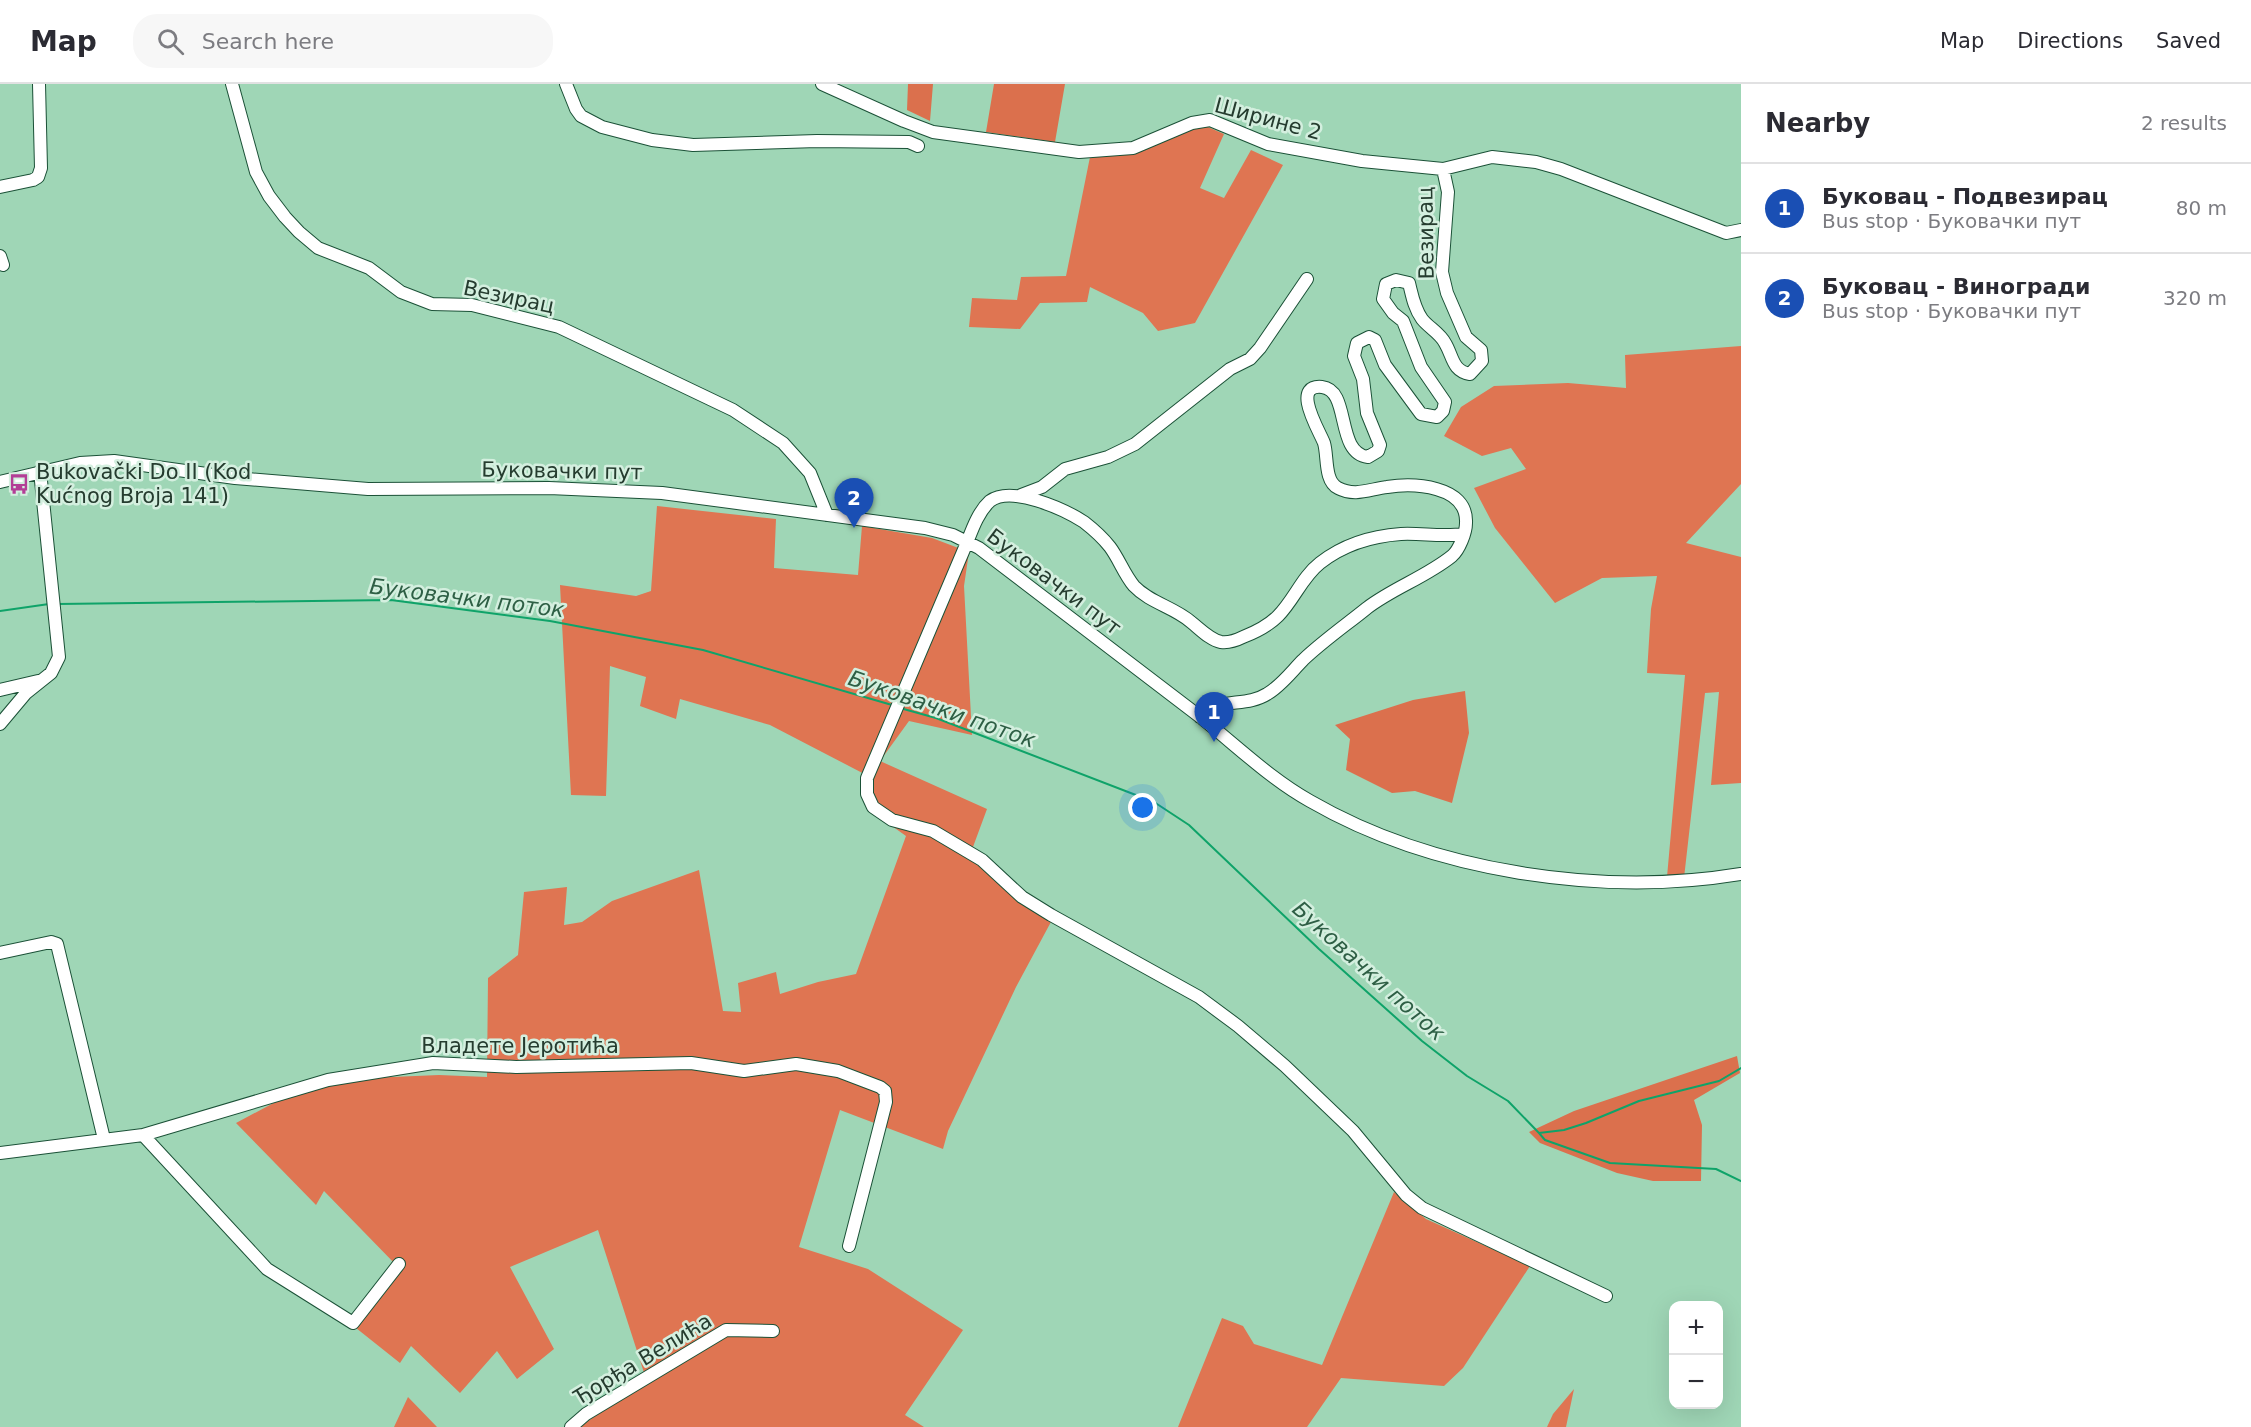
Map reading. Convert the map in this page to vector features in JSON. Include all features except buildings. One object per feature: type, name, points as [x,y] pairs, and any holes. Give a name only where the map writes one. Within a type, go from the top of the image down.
[{"type":"street","points":[[0,188],[38,177],[41,168],[39,84]]},
{"type":"street","name":"Везирац","points":[[232,84],[256,172],[269,196],[285,217],[318,248],[369,268],[401,292],[432,304],[472,305],[559,327],[733,410],[783,443],[810,473],[826,514]]},
{"type":"street","points":[[566,84],[581,116],[602,127],[652,140],[693,145],[817,141],[909,142],[918,146]]},
{"type":"street","name":"Ширине 2","points":[[822,84],[933,132],[1079,152],[1133,148],[1192,123],[1210,120],[1268,144],[1362,161],[1443,169],[1492,157],[1536,162],[1561,169],[1726,233],[1741,230]]},
{"type":"street","name":"Везирац","points":[[1443,169],[1448,192],[1442,272],[1455,314],[1466,338],[1480,350],[1482,361],[1470,374],[1463,373],[1452,362],[1444,340],[1422,319],[1415,305],[1409,283],[1396,280],[1386,284],[1383,299],[1393,313],[1403,321],[1421,367],[1445,402],[1443,411],[1437,417],[1421,414],[1385,365],[1375,340],[1369,337],[1357,343],[1354,356],[1363,379],[1367,413],[1380,445],[1378,451],[1368,457],[1360,456],[1356,452],[1350,443],[1337,398],[1326,388],[1314,389],[1308,394],[1307,403],[1324,444],[1328,472],[1334,486],[1341,490],[1358,493],[1412,485],[1449,494],[1461,502],[1465,512],[1464,534]]},
{"type":"street","points":[[1021,495],[1042,487],[1065,469],[1108,457],[1136,444],[1230,369],[1250,359],[1307,279]]},
{"type":"street","name":"Буковачки пут","points":[[0,482],[80,463],[114,461],[225,477],[368,489],[549,488],[663,494],[925,528],[968,540],[1200,717],[1257,765],[1310,801],[1360,826],[1417,847],[1522,873],[1613,882],[1681,881],[1741,873]]},
{"type":"street","points":[[0,724],[10,710],[51,673],[59,657],[40,471]]},
{"type":"street","points":[[1464,534],[1445,537],[1402,534],[1358,541],[1320,563],[1300,583],[1279,615],[1258,632],[1235,641],[1222,642],[1211,638],[1172,608],[1159,604],[1136,588],[1111,548],[1084,522],[1064,511],[1021,495],[1007,495],[992,500],[977,519],[968,540],[867,778],[867,794],[873,807],[892,820],[933,831],[982,860],[1022,897],[1199,997],[1285,1066],[1353,1131],[1406,1196],[1422,1208],[1606,1296]]},
{"type":"street","points":[[1200,717],[1210,708],[1257,700],[1268,694],[1305,659],[1370,606],[1454,554],[1464,534]]},
{"type":"street","points":[[0,690],[42,679]]},
{"type":"street","points":[[0,952],[51,942],[57,944],[104,1139]]},
{"type":"street","name":"Владете Јеротића","points":[[0,1153],[143,1135],[328,1080],[433,1063],[516,1067],[691,1063],[744,1071],[796,1064],[817,1066],[838,1071],[880,1087],[886,1096],[849,1246]]},
{"type":"street","points":[[143,1135],[267,1269],[353,1323],[399,1264]]},
{"type":"street","name":"Ђорђа Велића","points":[[571,1427],[586,1414],[726,1330],[773,1331]]},
{"type":"shaded area","points":[[908,84],[933,84],[930,121],[907,110]]},
{"type":"shaded area","points":[[994,84],[1065,84],[1055,142],[986,132]]},
{"type":"shaded area","points":[[1201,124],[1224,134],[1200,188],[1224,198],[1251,150],[1283,165],[1195,323],[1158,331],[1143,313],[1090,287],[1087,302],[1040,303],[1020,329],[969,327],[972,298],[1017,300],[1021,277],[1066,276],[1090,157],[1136,152]]},
{"type":"shaded area","points":[[1741,346],[1741,484],[1686,543],[1741,557],[1741,783],[1711,785],[1719,692],[1705,693],[1684,878],[1667,877],[1685,675],[1647,673],[1651,609],[1657,576],[1602,578],[1555,603],[1495,528],[1474,488],[1526,469],[1511,448],[1482,456],[1444,436],[1461,407],[1494,386],[1568,383],[1626,388],[1625,355]]},
{"type":"shaded area","points":[[657,506],[776,519],[774,568],[858,575],[862,526],[932,538],[969,552],[964,586],[972,735],[909,721],[880,761],[987,809],[970,855],[1052,920],[1016,987],[948,1131],[943,1149],[840,1110],[799,1247],[868,1269],[963,1330],[905,1415],[924,1427],[580,1427],[647,1382],[598,1230],[510,1267],[554,1349],[517,1379],[497,1351],[460,1393],[411,1346],[400,1363],[356,1328],[399,1268],[324,1191],[316,1205],[236,1123],[296,1091],[369,1078],[439,1075],[487,1077],[488,978],[518,955],[524,892],[567,887],[564,925],[582,922],[612,901],[699,870],[723,1011],[741,1012],[738,983],[776,972],[780,994],[818,982],[856,974],[906,836],[885,821],[869,795],[874,779],[770,725],[680,699],[676,719],[640,706],[646,677],[610,666],[606,796],[571,795],[560,585],[636,596],[651,591]]},
{"type":"shaded area","points":[[1465,691],[1469,733],[1452,803],[1415,791],[1392,793],[1346,770],[1350,739],[1335,725],[1413,700]]},
{"type":"shaded area","points":[[1737,1056],[1740,1073],[1694,1100],[1702,1125],[1701,1181],[1653,1181],[1617,1173],[1540,1143],[1529,1132],[1574,1111]]},
{"type":"shaded area","points":[[1394,1192],[1426,1219],[1530,1266],[1463,1368],[1444,1386],[1341,1378],[1307,1427],[1178,1427],[1222,1318],[1243,1326],[1254,1344],[1322,1365]]},
{"type":"shaded area","points":[[1574,1389],[1566,1427],[1547,1427],[1553,1414]]},
{"type":"shaded area","points":[[408,1397],[437,1427],[394,1427]]},
{"type":"waterway","name":"Буковачки поток","points":[[58,604],[391,600],[550,621],[703,650],[892,705]]},
{"type":"waterway","name":"Буковачки поток","points":[[0,611],[49,604]]},
{"type":"waterway","name":"Буковачки поток","points":[[900,708],[936,718],[1154,802],[1189,825],[1319,949],[1422,1041],[1467,1076],[1508,1101],[1539,1133],[1564,1130],[1639,1101],[1719,1081],[1741,1068]]},
{"type":"waterway","points":[[1539,1133],[1545,1140],[1610,1163],[1716,1169],[1741,1181]]},
{"type":"place","name":"Bukovački Do II (Kod Kućnog Broja 141)","points":[[19,484]]},
{"type":"place","name":"Буковац - Виногради","points":[[854,528]]},
{"type":"place","name":"Буковац - Подвезирац","points":[[1214,742]]}]
